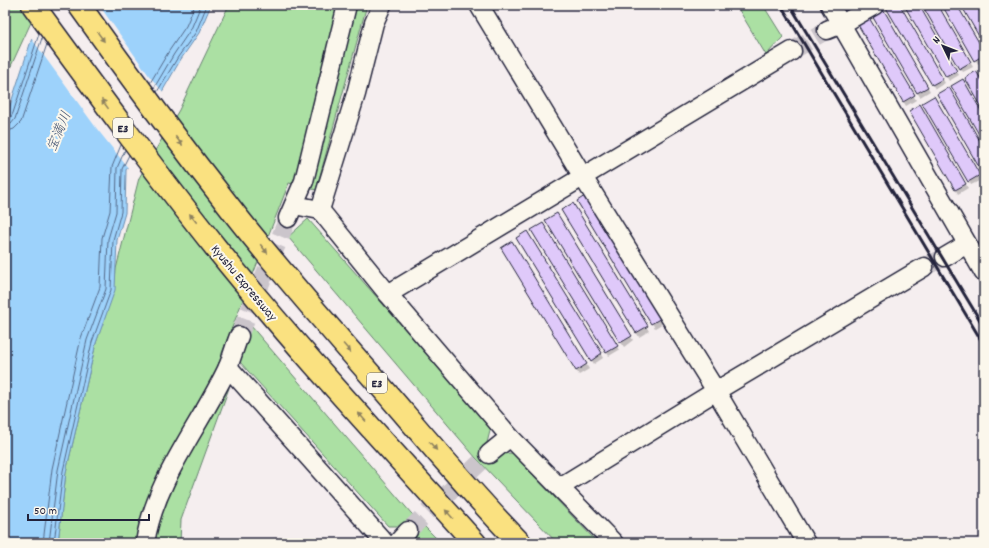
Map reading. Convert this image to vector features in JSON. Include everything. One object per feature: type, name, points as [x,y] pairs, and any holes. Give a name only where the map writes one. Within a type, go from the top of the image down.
[{"type":"highway","name":"Kyushu Expressway","points":[[33,5],[115,118],[217,249],[287,333],[475,543]]},
{"type":"highway","name":"E3","points":[[79,5],[144,96],[239,219],[312,308],[520,543]]},
{"type":"street","points":[[320,210],[291,212],[304,181],[347,5]]},
{"type":"street","points":[[320,210],[356,94],[374,23],[382,5]]},
{"type":"street","points":[[479,5],[583,177],[716,391],[806,543]]},
{"type":"street","points":[[830,5],[835,27],[984,273]]},
{"type":"street","points":[[835,27],[875,5]]},
{"type":"street","points":[[388,294],[792,51]]},
{"type":"street","points":[[320,210],[388,294],[510,437],[614,543]]},
{"type":"street","points":[[945,257],[967,244]]},
{"type":"street","points":[[560,488],[716,391],[924,267]]},
{"type":"street","points":[[145,543],[146,532],[155,504],[228,367],[239,336]]},
{"type":"street","points":[[228,367],[385,543]]},
{"type":"street","points":[[489,454],[510,437]]},
{"type":"green space","points":[[5,5],[39,5],[5,79]]},
{"type":"green space","points":[[229,5],[367,5],[316,190],[289,183],[222,353],[229,388],[181,520],[180,543],[58,543],[66,472],[96,343],[114,290],[116,269],[139,178],[179,110]]},
{"type":"green space","points":[[736,5],[763,5],[783,37],[766,55]]},
{"type":"green space","points":[[308,219],[491,427],[484,455],[512,453],[598,543],[557,543],[476,458],[288,237]]},
{"type":"green space","points":[[251,326],[411,513],[441,543],[409,543],[412,526],[388,526],[239,361]]},
{"type":"water","name":"宝満川","points":[[47,5],[211,5],[199,33],[181,59],[159,97],[126,170],[125,213],[117,240],[115,290],[96,343],[66,472],[58,543],[5,543],[5,121],[31,41]]},
{"type":"pier","points":[[45,5],[99,5],[150,77],[164,93],[129,169],[97,129],[31,38]]},
{"type":"building","points":[[900,5],[943,79],[932,85],[885,6]]},
{"type":"building","points":[[904,5],[919,5],[957,71],[946,77]]},
{"type":"building","points":[[922,5],[938,5],[971,62],[959,69]]},
{"type":"building","points":[[942,5],[957,5],[984,51],[984,55],[974,61]]},
{"type":"building","points":[[961,5],[976,5],[984,18],[984,45]]},
{"type":"building","points":[[980,5],[984,5],[984,13]]},
{"type":"building","points":[[882,7],[928,87],[917,93],[871,14]]},
{"type":"building","points":[[868,16],[915,95],[903,102],[857,23]]},
{"type":"building","points":[[984,67],[984,77],[980,69]]},
{"type":"building","points":[[976,71],[984,84],[984,111],[965,78]]},
{"type":"building","points":[[963,79],[984,116],[984,143],[951,86]]},
{"type":"building","points":[[949,87],[984,148],[983,174],[937,94]]},
{"type":"building","points":[[934,96],[980,175],[968,182],[922,103]]},
{"type":"building","points":[[920,104],[966,184],[955,190],[909,111]]},
{"type":"building","points":[[588,194],[663,317],[651,324],[577,201]]},
{"type":"building","points":[[573,203],[648,326],[636,333],[561,210]]},
{"type":"building","points":[[557,213],[632,336],[620,343],[545,220]]},
{"type":"building","points":[[543,223],[618,346],[606,353],[531,230]]},
{"type":"building","points":[[527,231],[602,353],[591,361],[516,238]]},
{"type":"building","points":[[512,241],[587,364],[576,371],[501,248]]},
{"type":"tunnel","points":[[792,51],[827,30]]},
{"type":"tunnel","points":[[239,336],[288,218]]},
{"type":"tunnel","points":[[924,267],[945,257]]},
{"type":"tunnel","points":[[408,531],[489,454]]},
{"type":"railway","points":[[781,5],[984,345]]},
{"type":"railway","points":[[790,5],[984,327]]}]
